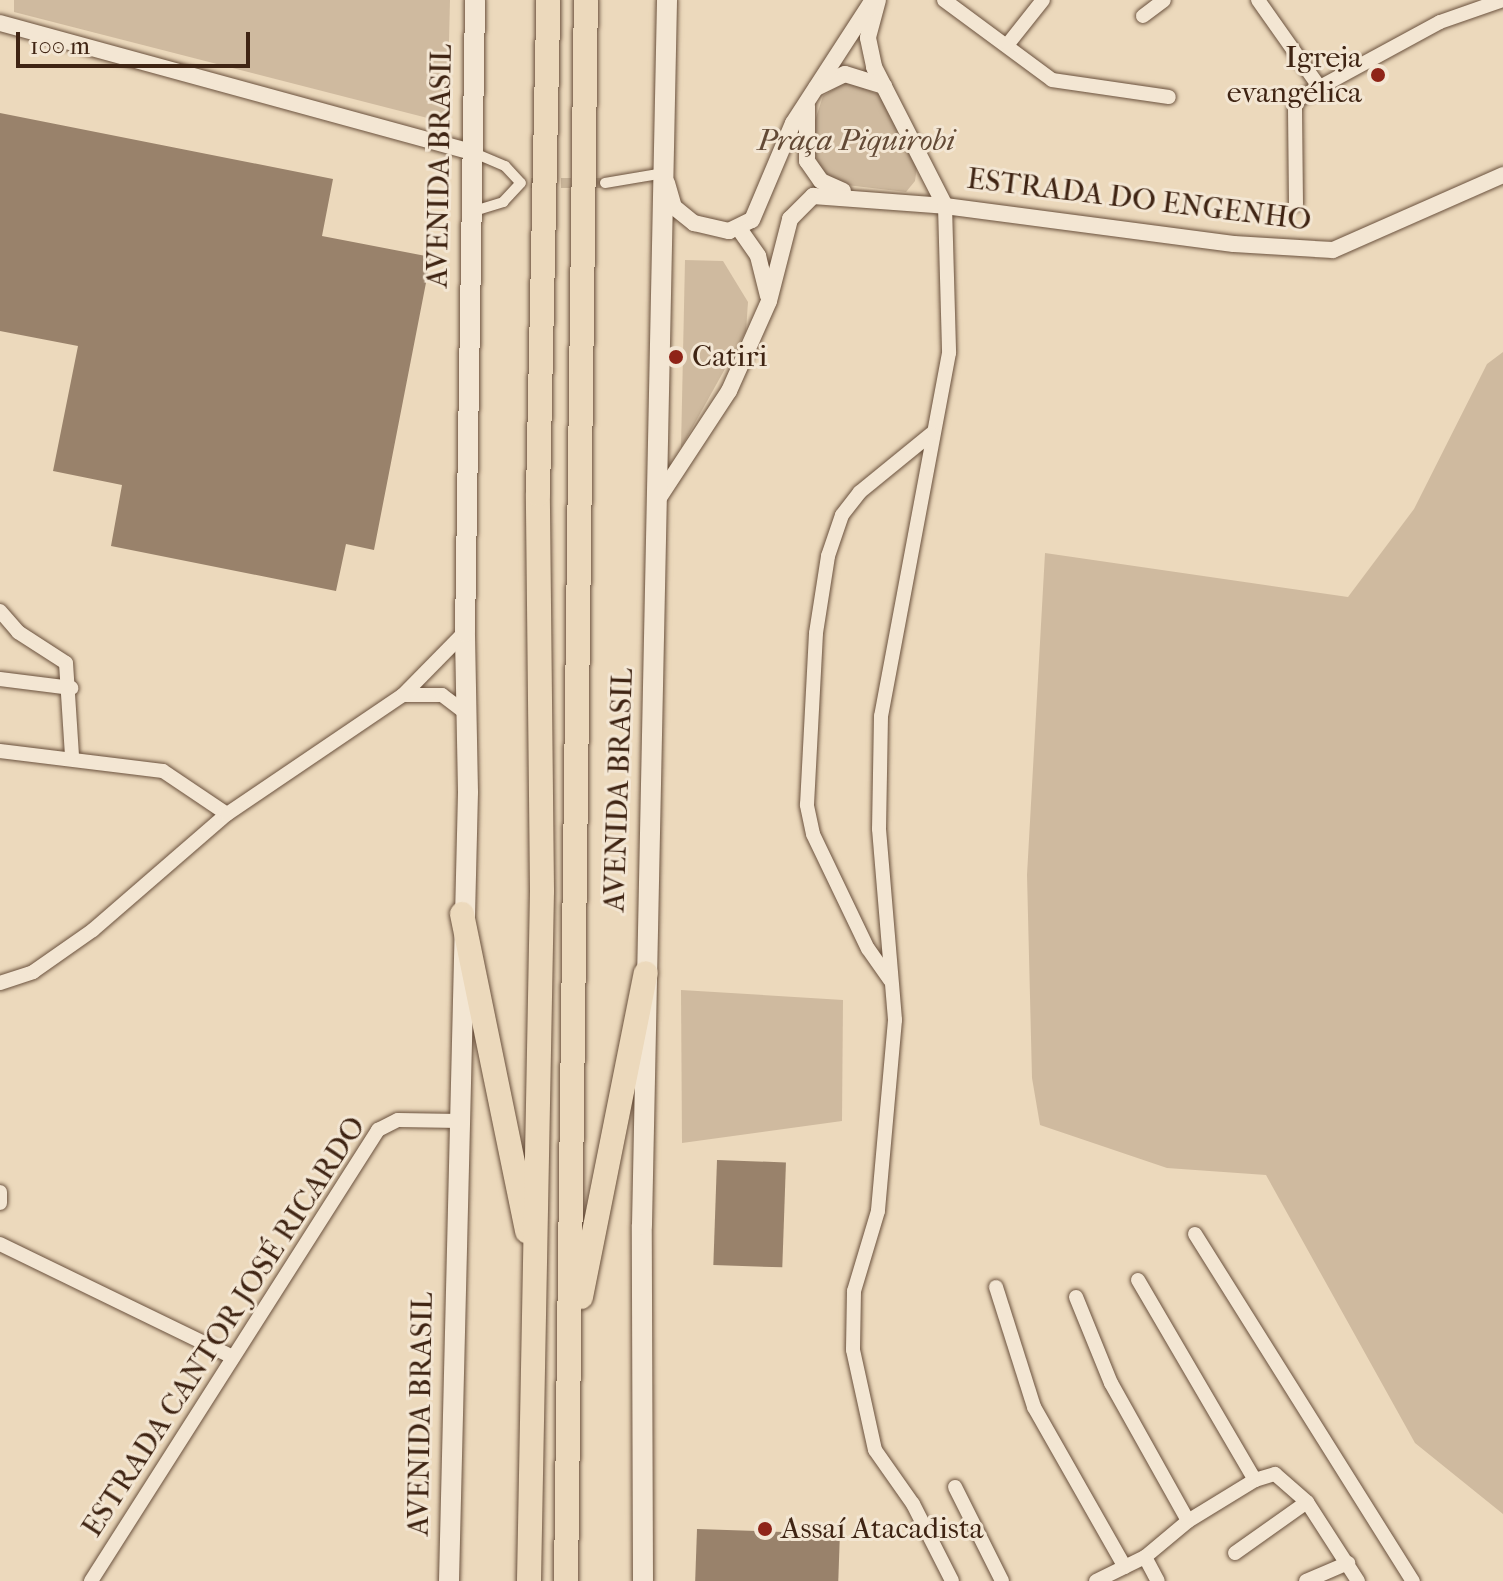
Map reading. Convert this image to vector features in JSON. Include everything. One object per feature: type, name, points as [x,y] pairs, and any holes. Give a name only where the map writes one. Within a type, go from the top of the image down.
[{"type":"highway","points":[[529,1581],[542,891],[538,494],[548,0]]},
{"type":"highway","name":"AVENIDA BRASIL","points":[[566,1581],[586,0]]},
{"type":"highway","points":[[462,914],[536,1277]]},
{"type":"highway","points":[[569,1354],[646,973]]},
{"type":"main road","name":"AVENIDA BRASIL","points":[[449,1581],[460,1121],[475,0]]},
{"type":"main road","name":"AVENIDA BRASIL","points":[[643,1581],[646,973],[660,496],[667,0]]},
{"type":"street","points":[[605,183],[664,173],[682,216],[714,229],[740,230],[752,220],[811,93],[875,0]]},
{"type":"street","points":[[875,0],[868,38],[884,86],[945,206],[949,353],[931,434],[881,716],[879,829],[895,1020],[878,1211],[854,1291],[853,1350],[875,1450],[913,1504],[952,1581]]},
{"type":"street","points":[[944,0],[1008,44],[1052,80],[1169,97]]},
{"type":"street","points":[[1008,44],[1043,0]]},
{"type":"street","points":[[1143,16],[1164,0]]},
{"type":"street","points":[[1258,0],[1318,85]]},
{"type":"street","points":[[1296,204],[1295,106],[1318,85],[1440,22],[1503,0]]},
{"type":"street","points":[[0,23],[472,152],[505,166],[526,183],[503,202],[471,212]]},
{"type":"street","points":[[811,93],[845,74],[884,86]]},
{"type":"street","points":[[811,93],[804,146],[812,172],[832,188],[866,198]]},
{"type":"street","points":[[660,496],[729,391],[769,301],[790,219],[803,201],[824,194],[897,201],[917,193],[924,166]]},
{"type":"street","name":"ESTRADA DO ENGENHO","points":[[897,201],[1234,244],[1333,250],[1503,175]]},
{"type":"street","points":[[740,230],[758,256],[769,301]]},
{"type":"street","points":[[890,980],[868,949],[813,834],[807,805],[816,633],[828,556],[842,515],[860,492],[931,434]]},
{"type":"street","points":[[0,611],[18,632],[66,663],[71,688],[72,757]]},
{"type":"street","points":[[0,983],[33,972],[93,930],[227,814],[403,695],[465,632]]},
{"type":"street","points":[[0,679],[71,688]]},
{"type":"street","points":[[403,695],[442,695],[466,713]]},
{"type":"street","points":[[0,751],[72,757],[163,771],[227,814]]},
{"type":"street","name":"ESTRADA CANTOR JOSÉ RICARDO","points":[[91,1581],[378,1130],[398,1120],[460,1121]]},
{"type":"street","points":[[0,1192],[0,1203]]},
{"type":"street","points":[[1195,1234],[1413,1581]]},
{"type":"street","points":[[0,1244],[233,1357]]},
{"type":"street","points":[[1138,1280],[1255,1480]]},
{"type":"street","points":[[996,1287],[1034,1407],[1125,1567]]},
{"type":"street","points":[[1076,1297],[1111,1383],[1188,1521]]},
{"type":"street","points":[[1096,1581],[1145,1557],[1188,1521],[1255,1480],[1282,1477],[1307,1502],[1358,1581]]},
{"type":"street","points":[[955,1487],[1002,1581]]},
{"type":"street","points":[[1235,1553],[1307,1502]]},
{"type":"street","points":[[1145,1557],[1158,1581]]},
{"type":"street","points":[[1306,1581],[1348,1563]]},
{"type":"green space","points":[[14,0],[450,0],[447,123],[14,12]]},
{"type":"green space","name":"Praça Piquirobi","points":[[847,81],[882,96],[917,167],[915,181],[906,192],[838,184],[822,176],[810,136],[823,96]]},
{"type":"green space","points":[[685,260],[723,261],[748,302],[746,331],[681,448]]},
{"type":"green space","points":[[1503,352],[1503,1514],[1415,1443],[1266,1175],[1167,1168],[1040,1125],[1032,1078],[1027,875],[1045,553],[1348,597],[1414,509],[1487,364]]},
{"type":"green space","points":[[681,990],[843,1000],[842,1121],[682,1143]]},
{"type":"building","points":[[0,113],[333,179],[322,236],[431,257],[374,550],[346,544],[336,591],[111,546],[122,485],[53,471],[78,346],[0,331]]},
{"type":"building","points":[[717,1160],[786,1162],[782,1267],[713,1265]]},
{"type":"building","points":[[697,1529],[840,1534],[838,1581],[695,1581]]},
{"type":"tunnel","points":[[531,183],[605,183]]},
{"type":"place","name":"Igreja evangélica","points":[[1378,75]]},
{"type":"place","name":"Catiri","points":[[676,357]]},
{"type":"place","name":"Assaí Atacadista","points":[[765,1529]]}]
